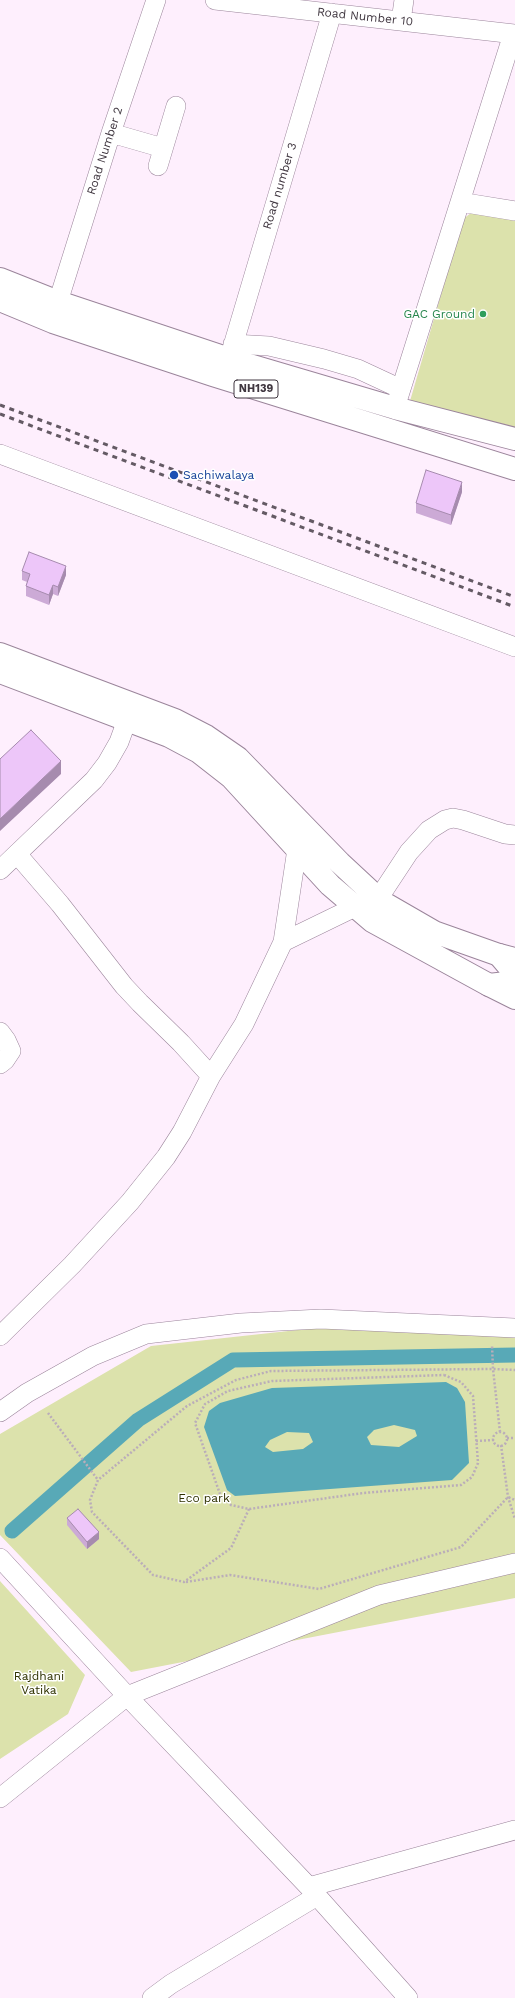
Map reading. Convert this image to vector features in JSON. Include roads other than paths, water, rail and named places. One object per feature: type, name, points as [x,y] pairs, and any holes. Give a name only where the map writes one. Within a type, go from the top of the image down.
[{"type":"main road","name":"NH139","points":[[0,279],[58,302],[398,398],[515,439]]},
{"type":"main road","name":"NH139","points":[[0,300],[53,322],[213,375],[515,469]]},
{"type":"main road","points":[[0,654],[175,720],[206,736],[238,758],[340,863],[378,899],[434,932],[507,957],[515,974]]},
{"type":"main road","points":[[0,672],[170,736],[199,752],[231,777],[330,885],[372,921],[489,986],[515,998]]},
{"type":"main road","points":[[489,986],[515,982]]},
{"type":"street","name":"Road Number 2","points":[[58,302],[110,133],[156,0]]},
{"type":"street","name":"Road Number 10","points":[[215,0],[325,8],[401,21],[514,34]]},
{"type":"street","points":[[401,21],[404,0]]},
{"type":"street","name":"Road number 3","points":[[231,351],[325,8]]},
{"type":"street","points":[[398,398],[514,34]]},
{"type":"street","points":[[158,166],[176,106]]},
{"type":"street","points":[[110,133],[163,148]]},
{"type":"street","points":[[460,202],[515,211]]},
{"type":"street","points":[[0,454],[515,647]]},
{"type":"street","points":[[0,870],[94,780],[107,764],[119,742],[127,720]]},
{"type":"street","points":[[378,899],[409,852],[428,830],[445,820],[453,818],[463,820],[505,834],[515,835]]},
{"type":"street","points":[[0,1336],[72,1265],[130,1202],[166,1157],[182,1132],[211,1076],[244,1024],[283,942],[297,849]]},
{"type":"street","points":[[17,854],[60,904],[124,986],[182,1043],[211,1076]]},
{"type":"street","points":[[283,942],[355,907]]},
{"type":"street","points":[[0,1032],[6,1040],[10,1051],[5,1060],[0,1064]]},
{"type":"street","points":[[0,1412],[27,1393],[93,1356],[146,1334],[241,1323],[321,1319],[515,1328]]},
{"type":"street","points":[[0,1558],[127,1696],[313,1891],[408,1998]]},
{"type":"street","points":[[0,1798],[127,1696],[378,1595],[515,1563]]},
{"type":"street","points":[[152,1998],[313,1891],[515,1830]]},
{"type":"water","points":[[446,1382],[457,1388],[465,1402],[469,1463],[452,1480],[235,1496],[227,1490],[204,1427],[209,1411],[220,1403],[272,1388]],"holes":[[[394,1425],[415,1430],[417,1436],[399,1447],[371,1445],[367,1437],[374,1430]],[[287,1432],[309,1433],[313,1442],[303,1449],[273,1452],[265,1447],[270,1440]]]},
{"type":"waterway","points":[[12,1531],[138,1420],[233,1360],[515,1355]]},
{"type":"railway","points":[[0,405],[515,597]]},
{"type":"railway","points":[[0,414],[515,607]]},
{"type":"place","name":"GAC Ground","points":[[483,314]]},
{"type":"place","name":"Sachiwalaya","points":[[174,475]]},
{"type":"park label","name":"Eco park","points":[[204,1498]]},
{"type":"park label","name":"Rajdhani Vatika","points":[[39,1683]]}]
